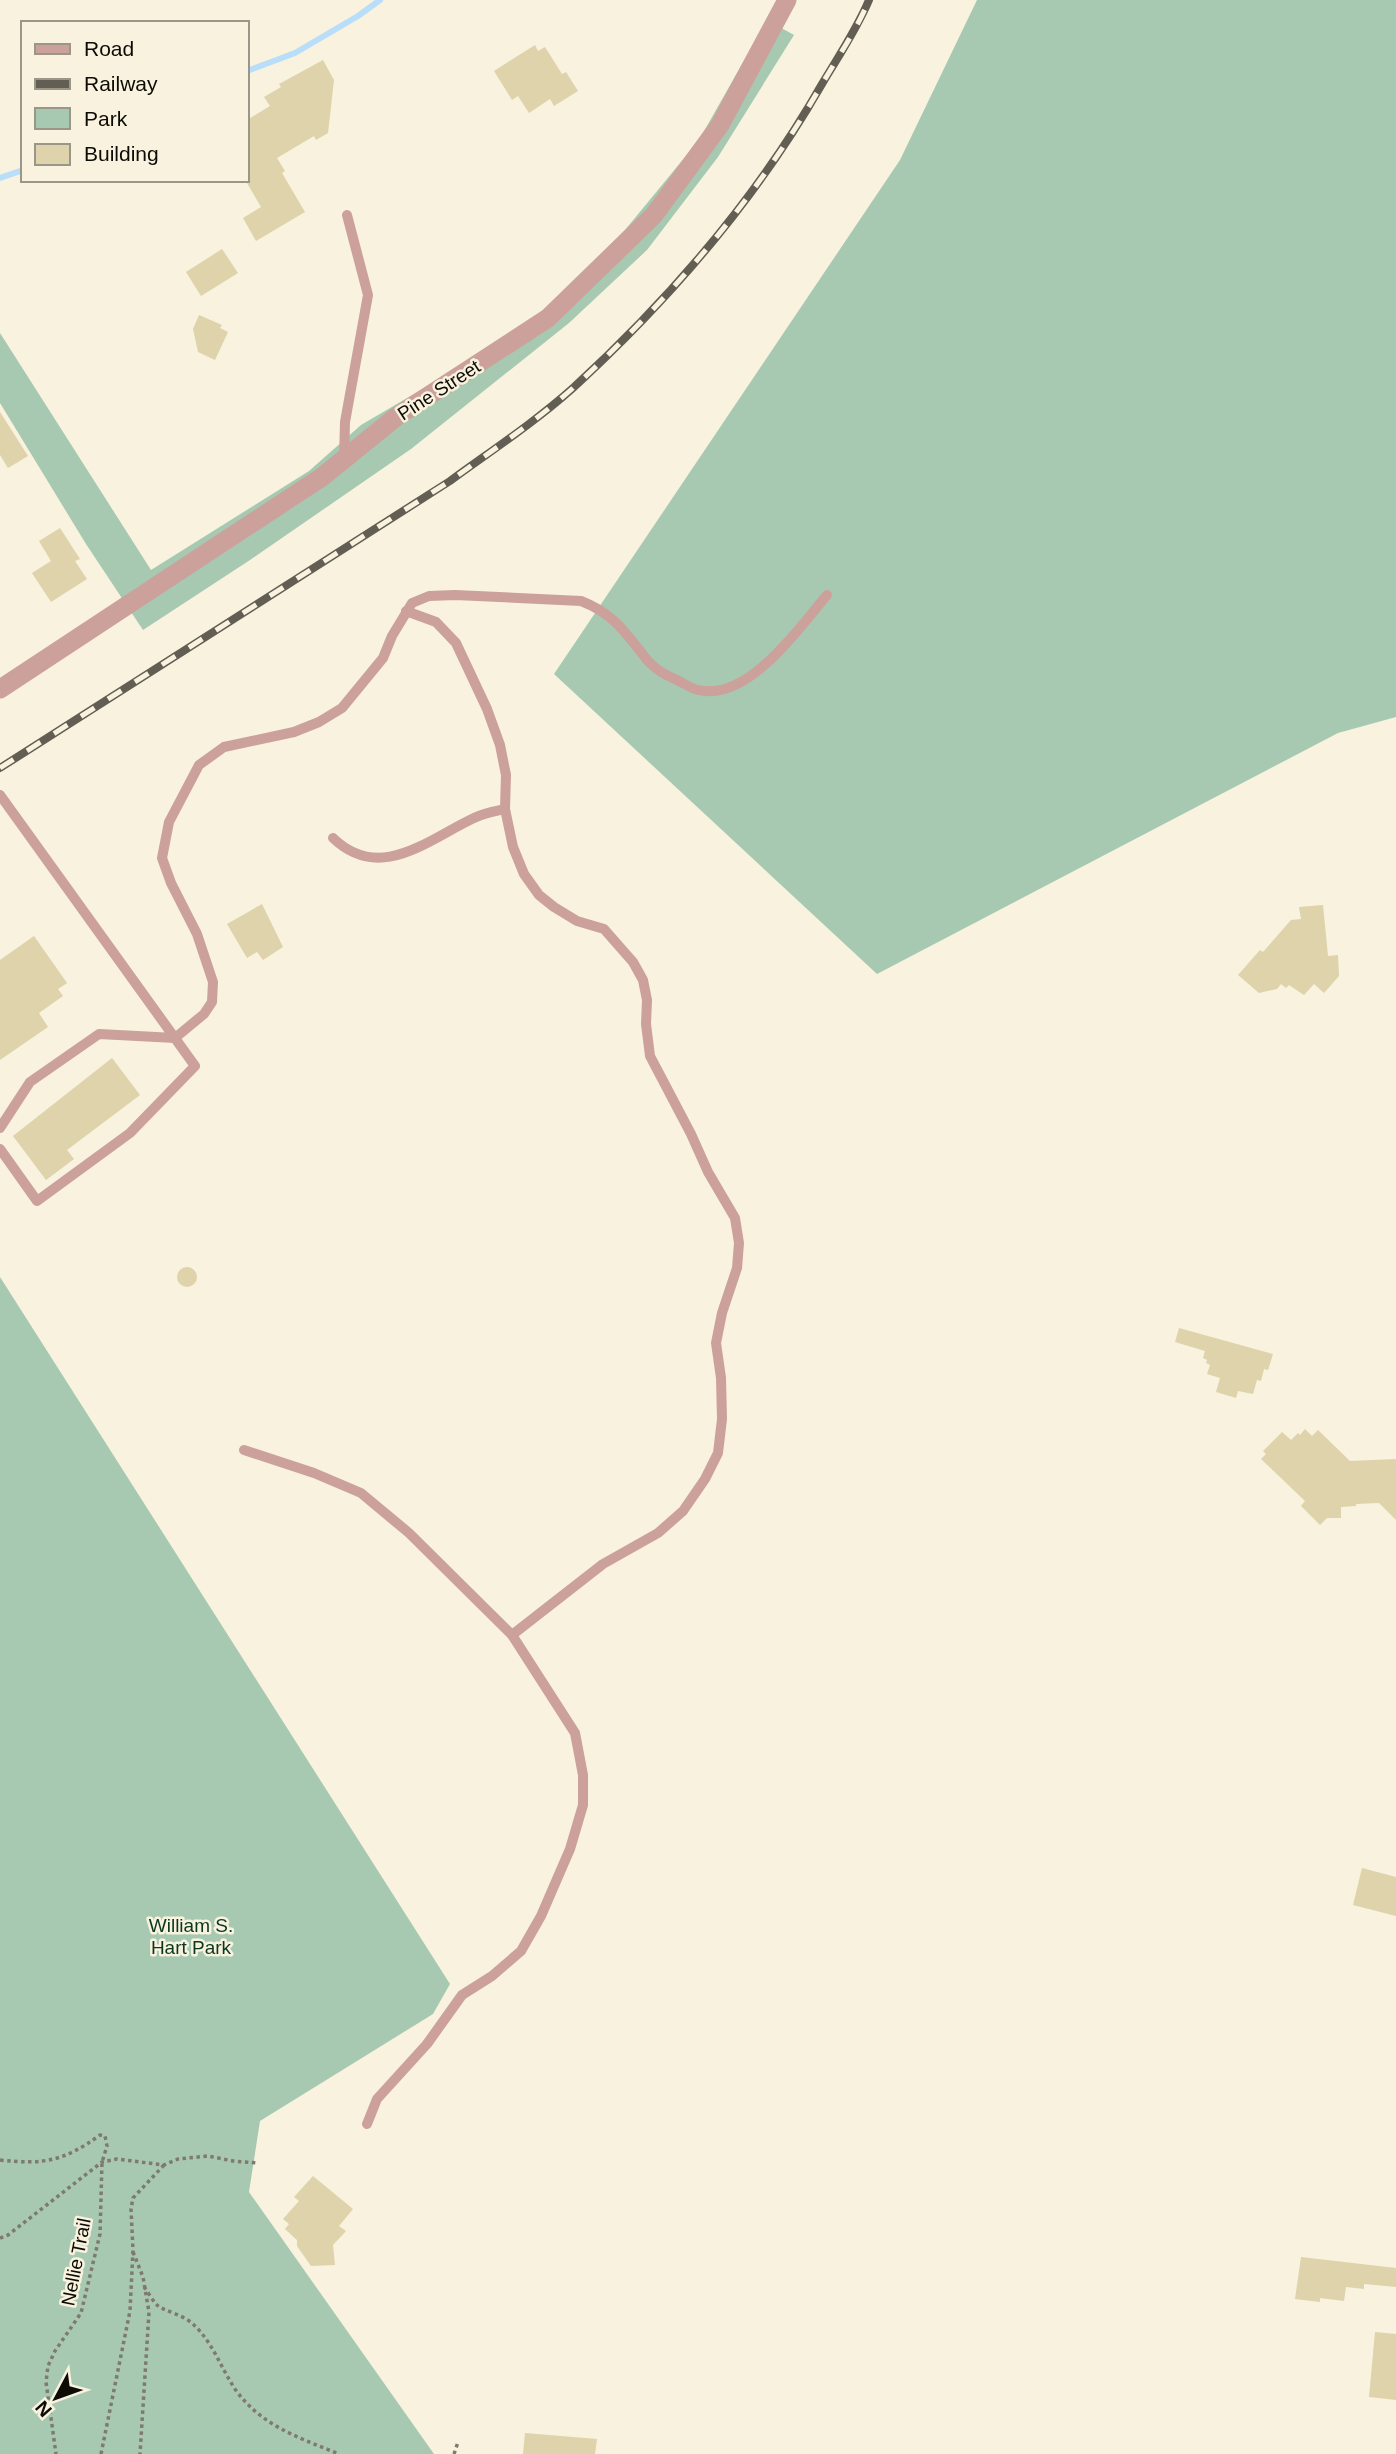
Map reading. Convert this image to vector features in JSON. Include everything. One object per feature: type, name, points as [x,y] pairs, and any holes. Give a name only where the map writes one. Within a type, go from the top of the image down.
[{"type":"street","name":"Pine Street","points":[[0,689],[322,477],[396,417],[548,318],[654,215],[720,125],[787,0]]},
{"type":"lane","points":[[344,460],[345,422],[368,295],[347,215]]},
{"type":"lane","points":[[0,1128],[30,1082],[99,1034],[175,1038],[204,1014],[212,1002],[213,982],[197,934],[171,883],[162,858],[169,822],[186,786],[199,765],[224,747],[294,732],[342,708],[383,657],[412,603],[429,596],[455,595],[581,601],[600,608],[617,622],[662,674],[699,690],[722,690],[743,682],[785,646],[827,595]]},
{"type":"lane","points":[[406,611],[436,622],[456,643],[487,709],[500,745],[506,775],[505,809],[513,846],[524,874],[538,895],[577,921],[604,929],[633,962],[643,980],[647,1000],[646,1024],[650,1056],[708,1172],[735,1218],[739,1243],[737,1268],[722,1313],[716,1343],[721,1378],[722,1419],[718,1452],[705,1479],[683,1511],[658,1533],[603,1564],[512,1635]]},
{"type":"lane","points":[[0,795],[195,1066],[130,1133],[37,1201],[0,1149]]},
{"type":"lane","points":[[332,838],[345,850],[368,858],[395,857],[477,816],[505,809]]},
{"type":"lane","points":[[244,1451],[314,1473],[361,1493],[410,1533],[512,1635],[575,1733],[583,1775],[583,1805],[574,1839],[541,1916],[521,1951],[492,1976],[462,1995],[427,2044],[377,2099],[367,2124]]},
{"type":"path","name":"Nellie Trail","points":[[0,2160],[49,2162],[75,2153],[100,2136],[105,2136],[107,2140],[103,2162],[100,2234],[81,2313],[55,2351],[48,2367],[46,2382],[57,2454]]},
{"type":"path","points":[[0,2238],[103,2162],[117,2159],[164,2165],[208,2156],[257,2162]]},
{"type":"path","points":[[101,2454],[130,2311],[133,2198],[164,2165]]},
{"type":"path","points":[[133,2250],[149,2312],[140,2454]]},
{"type":"path","points":[[144,2287],[158,2307],[186,2318],[196,2326],[219,2358],[235,2389],[264,2418],[300,2440],[339,2454]]},
{"type":"path","points":[[454,2454],[458,2442]]},
{"type":"green space","points":[[977,0],[1396,0],[1396,717],[1338,733],[877,974],[554,674],[900,160]]},
{"type":"green space","points":[[767,20],[794,35],[718,157],[647,250],[569,323],[411,449],[143,630],[86,544],[0,403],[0,333],[151,570],[309,471],[361,425],[501,343],[551,306],[625,230],[699,140]]},
{"type":"green space","name":"William S. Hart Park","points":[[0,1277],[450,1984],[433,2014],[260,2121],[249,2192],[434,2454],[0,2454]]},
{"type":"building","points":[[535,45],[538,51],[545,47],[562,74],[566,72],[578,91],[554,106],[550,99],[529,113],[518,96],[512,100],[494,71]]},
{"type":"building","points":[[323,60],[334,80],[328,133],[316,140],[314,136],[277,158],[285,171],[282,173],[305,212],[256,241],[243,218],[261,207],[247,183],[248,119],[270,106],[264,97],[281,87],[279,84]]},
{"type":"building","points":[[222,249],[238,273],[201,296],[186,272]]},
{"type":"building","points":[[199,315],[222,325],[220,328],[228,332],[215,360],[198,352],[193,329]]},
{"type":"building","points":[[0,412],[28,456],[8,468],[0,455]]},
{"type":"building","points":[[60,528],[80,559],[75,561],[87,579],[51,602],[32,573],[51,561],[39,541]]},
{"type":"building","points":[[262,904],[283,947],[263,960],[257,952],[247,958],[227,924]]},
{"type":"building","points":[[1323,905],[1328,956],[1338,955],[1339,976],[1324,993],[1314,984],[1304,995],[1289,985],[1286,988],[1281,984],[1277,989],[1259,993],[1238,975],[1291,920],[1301,919],[1299,907]]},
{"type":"building","points":[[34,936],[67,983],[58,989],[63,996],[39,1013],[48,1027],[0,1060],[0,960]]},
{"type":"building","points":[[112,1058],[140,1095],[67,1150],[74,1159],[46,1180],[13,1136]]},
{"type":"building","points":[[183,1267],[191,1267],[197,1277],[191,1287],[183,1287],[177,1281],[177,1273]]},
{"type":"building","points":[[1179,1328],[1273,1354],[1268,1370],[1264,1369],[1261,1381],[1257,1380],[1253,1394],[1238,1391],[1236,1398],[1216,1392],[1220,1378],[1207,1374],[1210,1365],[1203,1358],[1205,1351],[1175,1342]]},
{"type":"building","points":[[1305,1429],[1312,1436],[1318,1430],[1350,1461],[1396,1459],[1396,1520],[1379,1503],[1356,1504],[1341,1507],[1341,1518],[1327,1518],[1320,1525],[1301,1506],[1305,1501],[1261,1459],[1266,1454],[1263,1451],[1282,1432],[1291,1440]]},
{"type":"building","points":[[1362,1868],[1396,1877],[1396,1916],[1353,1905]]},
{"type":"building","points":[[313,2176],[353,2209],[339,2226],[346,2231],[333,2245],[335,2265],[311,2266],[297,2246],[297,2240],[285,2229],[289,2224],[283,2219],[299,2201],[294,2197]]},
{"type":"building","points":[[1301,2257],[1396,2268],[1396,2287],[1364,2284],[1364,2289],[1346,2287],[1344,2301],[1295,2299]]},
{"type":"building","points":[[1375,2332],[1396,2334],[1396,2400],[1369,2397]]},
{"type":"building","points":[[525,2433],[597,2439],[595,2454],[523,2454]]},
{"type":"waterway","points":[[248,71],[295,53],[380,0]]},
{"type":"waterway","points":[[0,178],[21,171]]},
{"type":"railway","points":[[0,768],[450,481],[573,388],[644,319],[740,207],[797,126],[869,0]]}]
